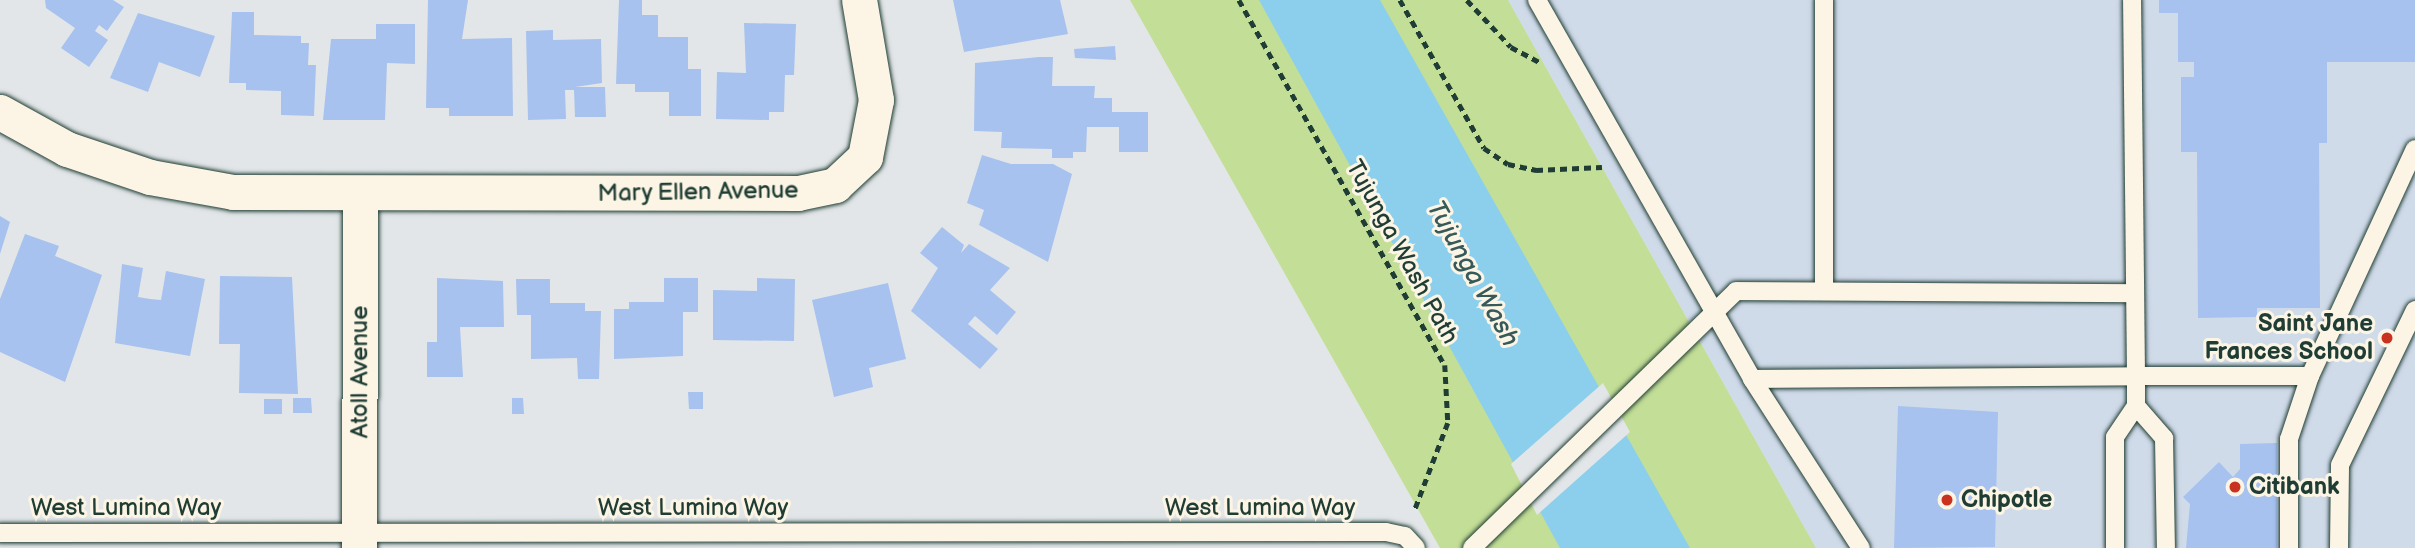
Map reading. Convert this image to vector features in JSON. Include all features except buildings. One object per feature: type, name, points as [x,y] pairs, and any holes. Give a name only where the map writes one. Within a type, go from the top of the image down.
[{"type":"street","name":"Mary Ellen Avenue","points":[[0,111],[66,149],[149,177],[233,192],[360,196],[798,193],[835,185],[865,157],[876,100],[859,0]]},
{"type":"street","name":"Atoll Avenue","points":[[359,540],[360,196]]},
{"type":"lane","points":[[1537,0],[1717,312],[1752,379],[1861,548]]},
{"type":"lane","points":[[1824,0],[1824,291]]},
{"type":"lane","points":[[2115,548],[2115,437],[2136,406],[2132,0]]},
{"type":"lane","points":[[2289,548],[2288,439],[2310,376],[2415,149]]},
{"type":"lane","points":[[1472,548],[1507,508],[1629,389],[1717,312],[1736,291],[2135,293]]},
{"type":"lane","points":[[2339,548],[2340,465],[2415,310]]},
{"type":"lane","points":[[1752,379],[2310,376]]},
{"type":"lane","points":[[2136,406],[2164,438],[2166,548]]},
{"type":"lane","name":"West Lumina Way","points":[[0,533],[359,540],[1386,532],[1410,542]]},
{"type":"path","name":"Tujunga Wash Path","points":[[1239,0],[1445,365],[1448,423],[1410,542]]},
{"type":"path","points":[[1400,0],[1484,148],[1508,164],[1536,170],[1630,161]]},
{"type":"path","points":[[1467,0],[1511,47],[1540,63],[1571,58]]},
{"type":"shaded area","points":[[1508,0],[2415,0],[2415,548],[1816,548]]},
{"type":"green space","points":[[1130,0],[1508,0],[1816,548],[1440,548]]},
{"type":"water","name":"Tujunga Wash","points":[[1259,0],[1380,0],[1690,548],[1560,548]]},
{"type":"pier","points":[[1603,383],[1630,432],[1537,515],[1511,464]]},
{"type":"place","name":"Saint Jane Frances School","points":[[2387,338]]},
{"type":"place","name":"Citibank","points":[[2235,487]]},
{"type":"place","name":"Chipotle","points":[[1947,500]]}]
